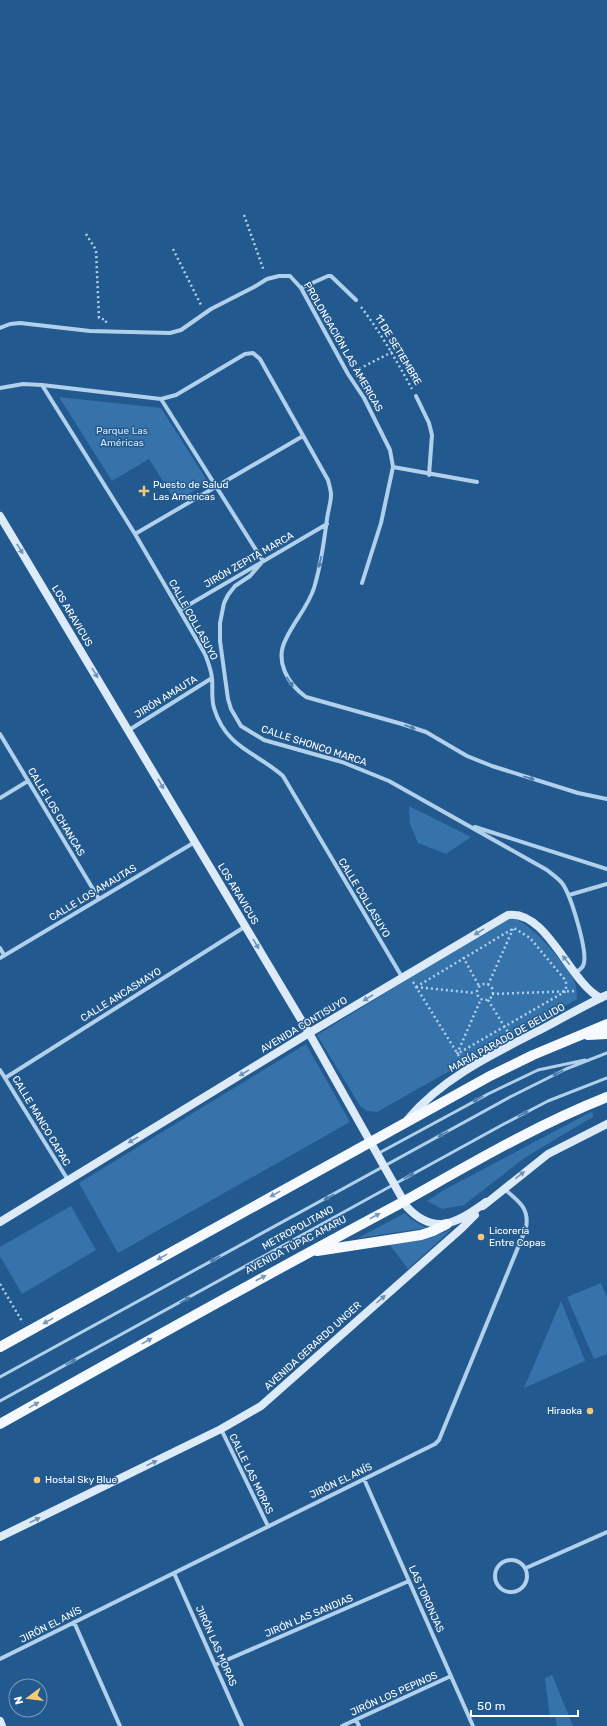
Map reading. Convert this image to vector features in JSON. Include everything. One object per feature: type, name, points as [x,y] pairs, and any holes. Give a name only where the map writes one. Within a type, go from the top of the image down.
[{"type":"main road","points":[[0,1347],[370,1141],[527,1058],[607,1024]]},
{"type":"main road","points":[[578,1036],[607,1034]]},
{"type":"main road","name":"AVENIDA TÚPAC AMARU","points":[[0,1424],[305,1254],[403,1202],[534,1129],[607,1097]]},
{"type":"main road","points":[[305,1254],[421,1235],[447,1224]]},
{"type":"street","name":"PROLONGACIÓN LAS AMERICAS","points":[[0,328],[10,324],[20,324],[105,332],[170,333],[181,330],[205,313],[267,279],[279,276],[290,276],[301,288],[348,374],[364,398],[390,450],[393,468],[380,523],[362,583]]},
{"type":"street","points":[[301,288],[331,276],[356,300]]},
{"type":"street","points":[[0,388],[23,384],[42,385],[160,399],[176,395],[245,354],[253,354],[260,359],[328,480],[331,494],[327,524],[314,589],[303,611],[285,640],[282,654],[283,668],[288,680],[296,690],[306,697],[426,732],[468,756],[492,766],[578,792],[607,799]]},
{"type":"street","name":"CALLE COLLASUYO","points":[[42,385],[135,534],[205,654],[212,678],[213,706],[223,728],[240,748],[273,767],[283,776],[402,977]]},
{"type":"street","name":"11 DE SETIEMBRE","points":[[416,396],[429,423],[432,436],[429,475]]},
{"type":"street","points":[[160,399],[263,561]]},
{"type":"street","points":[[135,534],[303,436]]},
{"type":"street","points":[[393,468],[477,482]]},
{"type":"street","name":"LOS ARAVICUS","points":[[0,516],[309,1033],[403,1202],[415,1215],[426,1221],[439,1224],[447,1224],[467,1216],[486,1202]]},
{"type":"street","name":"JIRÓN ZEPITA MARCA","points":[[180,610],[327,524]]},
{"type":"street","name":"CALLE SHONCO MARCA","points":[[263,561],[250,576],[235,586],[228,595],[224,603],[220,623],[220,641],[228,699],[231,709],[238,722],[247,731],[264,740],[326,757],[372,773],[419,796],[548,870],[561,881],[569,895],[584,954],[583,966],[576,972]]},
{"type":"street","name":"JIRÓN AMAUTA","points":[[129,730],[212,678]]},
{"type":"street","name":"CALLE LOS CHANCAS","points":[[0,734],[99,899]]},
{"type":"street","points":[[0,798],[28,781]]},
{"type":"street","points":[[467,824],[607,869]]},
{"type":"street","name":"CALLE LOS AMAUTAS","points":[[2,957],[195,842]]},
{"type":"street","points":[[569,895],[607,884]]},
{"type":"street","name":"AVENIDA CONTISUYO","points":[[0,1222],[456,945],[508,915],[520,915]]},
{"type":"street","points":[[520,915],[535,924],[549,938],[576,972],[588,990],[604,997]]},
{"type":"street","name":"CALLE ANCASMAYO","points":[[5,1078],[246,926]]},
{"type":"street","points":[[0,948],[2,957]]},
{"type":"street","name":"MARÍA PARADO DE BELLIDO","points":[[405,1123],[444,1085],[467,1070],[514,1043],[604,997]]},
{"type":"street","name":"CALLE MANCO CAPAC","points":[[0,1070],[68,1180]]},
{"type":"street","name":"AVENIDA GERARDO UNGER","points":[[0,1537],[221,1429],[261,1406],[462,1228],[486,1202],[503,1188],[548,1154],[607,1124]]},
{"type":"street","name":"JIRÓN EL ANÍS","points":[[0,1659],[435,1444],[439,1440],[526,1228],[528,1219],[523,1206],[503,1188]]},
{"type":"street","name":"CALLE LAS MORAS","points":[[221,1429],[268,1526]]},
{"type":"street","name":"LAS TORONJAS","points":[[364,1479],[473,1726]]},
{"type":"street","points":[[526,1568],[607,1532]]},
{"type":"street","points":[[508,1560],[518,1561],[526,1568],[527,1573],[525,1583],[518,1590],[508,1591],[503,1589],[497,1581],[496,1576],[499,1566],[508,1560]]},
{"type":"street","name":"JIRÓN LAS MORAS","points":[[174,1573],[242,1726]]},
{"type":"street","name":"JIRÓN LAS SANDIAS","points":[[215,1665],[409,1581]]},
{"type":"street","points":[[74,1622],[120,1726]]},
{"type":"street","name":"JIRÓN LOS PEPINOS","points":[[342,1726],[452,1676]]},
{"type":"street","points":[[356,1720],[359,1726]]},
{"type":"street","points":[[0,1721],[2,1726]]},
{"type":"lane","name":"METROPOLITANO","points":[[0,1378],[532,1085],[607,1053]]},
{"type":"lane","name":"METROPOLITANO","points":[[377,1154],[488,1094],[538,1070],[593,1058]]},
{"type":"lane","name":"METROPOLITANO","points":[[0,1401],[536,1107],[607,1078]]},
{"type":"path","points":[[244,215],[267,279]]},
{"type":"path","points":[[86,234],[96,250],[99,318],[106,320],[105,332]]},
{"type":"path","points":[[172,249],[205,313]]},
{"type":"path","name":"11 DE SETIEMBRE","points":[[356,300],[378,328],[416,396]]},
{"type":"path","points":[[348,374],[392,352]]},
{"type":"path","points":[[488,985],[520,915]]},
{"type":"path","points":[[416,987],[514,928]]},
{"type":"path","points":[[514,928],[530,938],[566,981],[566,991]]},
{"type":"path","points":[[456,945],[479,986]]},
{"type":"path","points":[[479,986],[482,984],[488,985],[491,988],[492,994],[488,1000]]},
{"type":"path","points":[[476,993],[479,986]]},
{"type":"path","points":[[416,987],[476,993],[481,999],[488,1000]]},
{"type":"path","points":[[416,987],[467,1070]]},
{"type":"path","points":[[492,994],[566,991]]},
{"type":"path","points":[[457,1054],[566,991]]},
{"type":"path","points":[[457,1054],[481,999]]},
{"type":"path","points":[[488,1000],[514,1043]]},
{"type":"path","points":[[0,1284],[28,1332]]},
{"type":"green space","name":"Parque Las Américas","points":[[59,397],[161,408],[208,482],[176,502],[149,459],[112,481]]},
{"type":"green space","points":[[409,806],[471,837],[446,854],[418,843],[410,824]]},
{"type":"green space","points":[[512,917],[537,934],[560,960],[574,980],[577,999],[377,1112],[367,1111],[360,1106],[317,1035],[503,921]]},
{"type":"green space","points":[[306,1044],[350,1122],[118,1253],[79,1183]]},
{"type":"green space","points":[[591,1112],[593,1113],[593,1117],[523,1159],[464,1205],[442,1209],[427,1201],[442,1191]]},
{"type":"green space","points":[[71,1206],[96,1250],[22,1294],[0,1256],[0,1247]]},
{"type":"green space","points":[[405,1213],[411,1219],[426,1228],[358,1238]]},
{"type":"green space","points":[[452,1229],[408,1269],[390,1245],[432,1237]]},
{"type":"green space","points":[[601,1283],[607,1297],[607,1354],[594,1359],[567,1297]]},
{"type":"green space","points":[[561,1301],[585,1361],[524,1388]]},
{"type":"green space","points":[[552,1675],[573,1726],[557,1726],[555,1717],[550,1718],[545,1678]]},
{"type":"place","name":"Puesto de Salud Las Americas","points":[[144,491]]},
{"type":"place","name":"Licorería Entre Copas","points":[[481,1237]]},
{"type":"place","name":"Hiraoka","points":[[590,1411]]},
{"type":"place","name":"Hostal Sky Blue","points":[[37,1480]]}]
